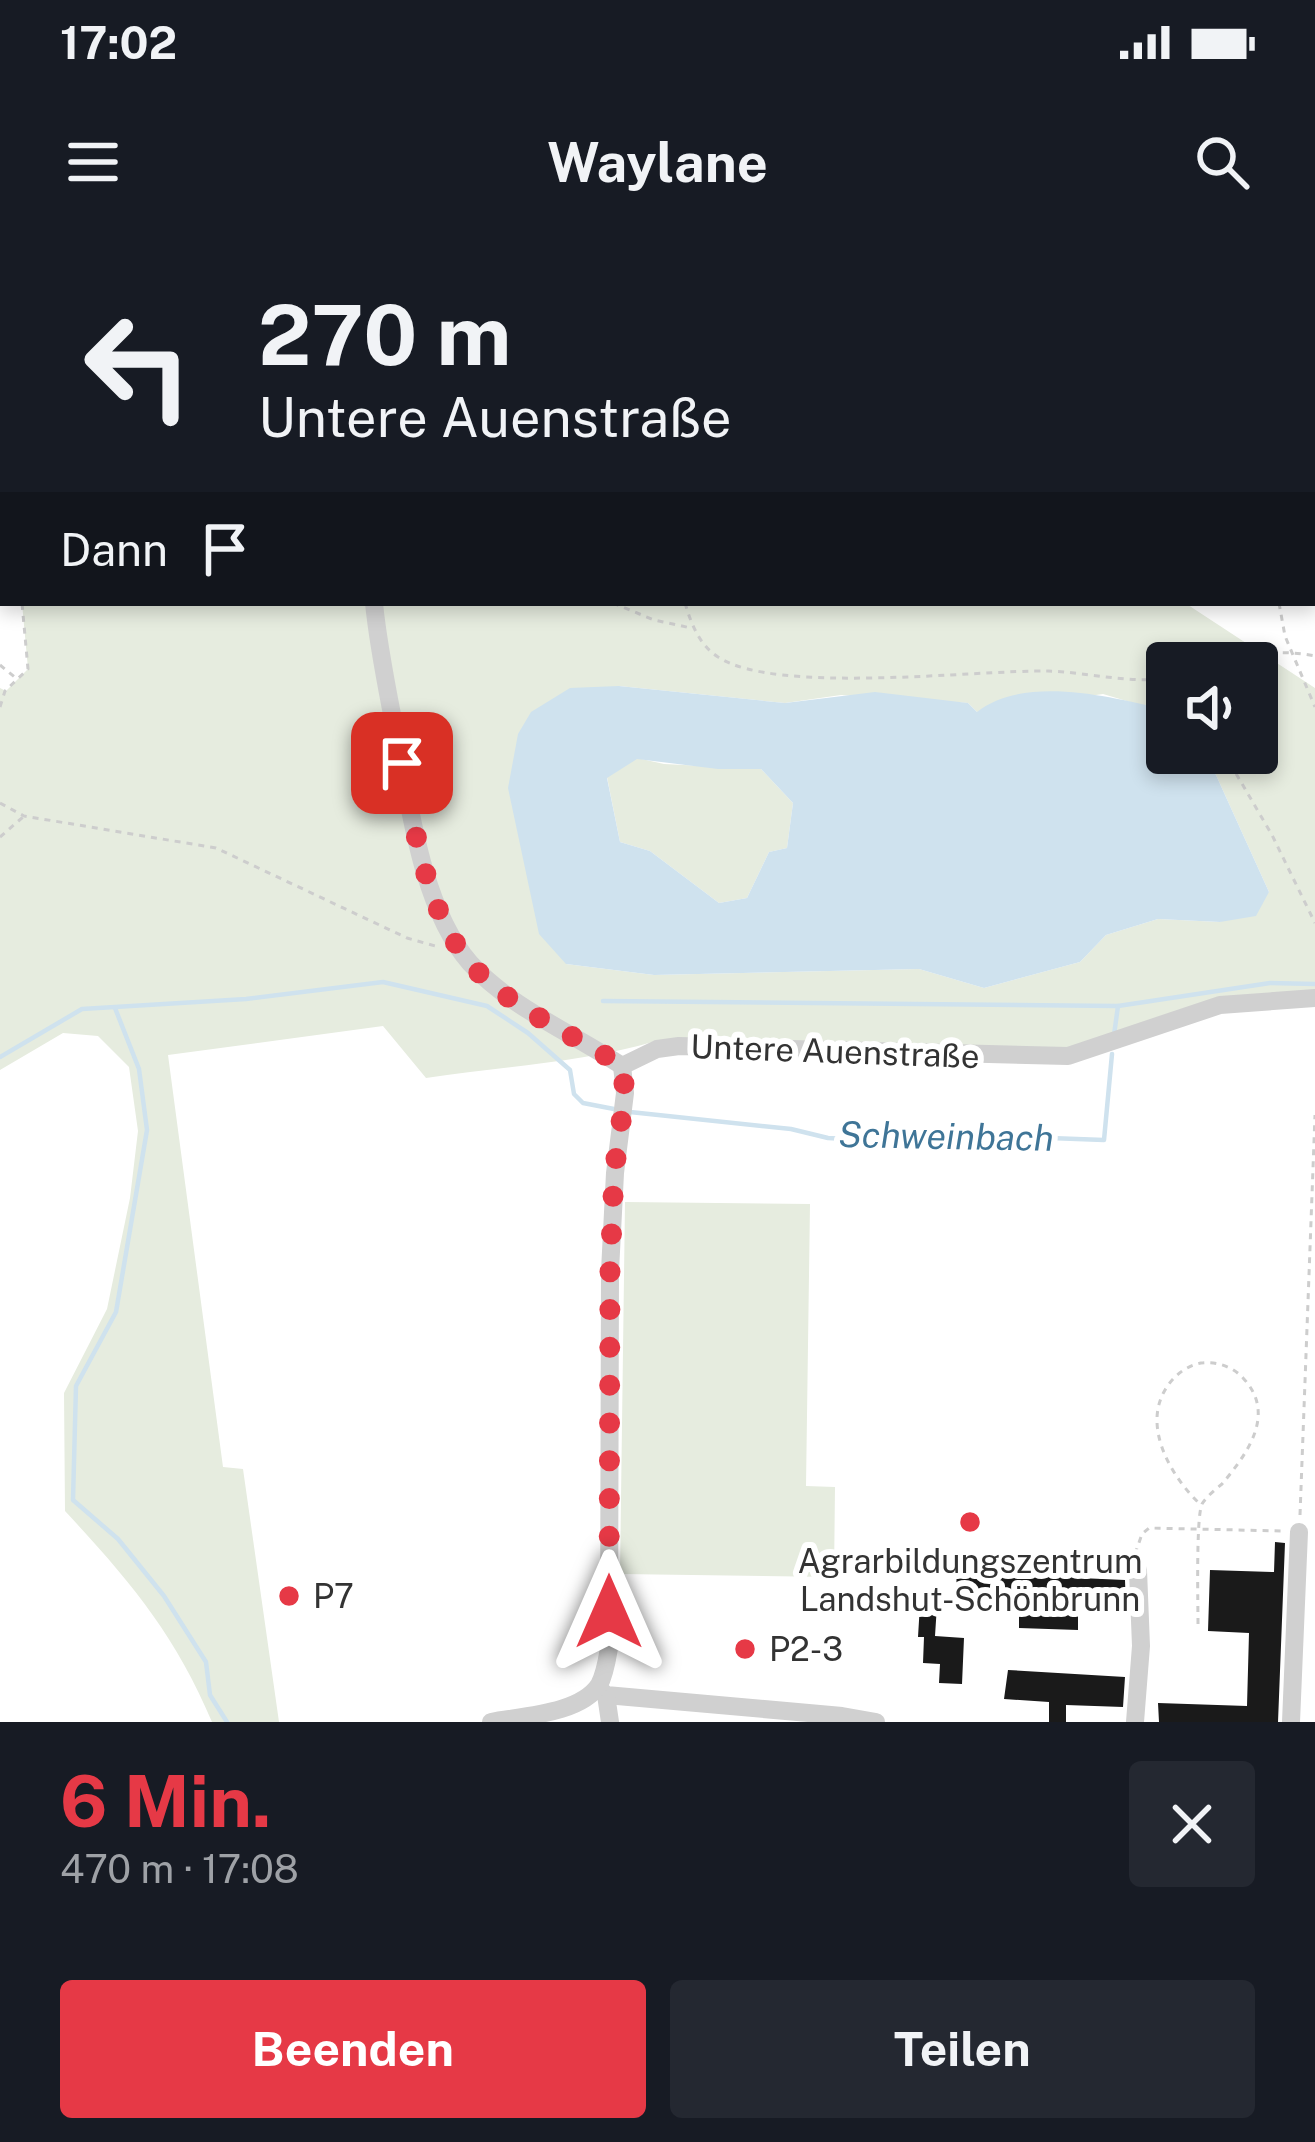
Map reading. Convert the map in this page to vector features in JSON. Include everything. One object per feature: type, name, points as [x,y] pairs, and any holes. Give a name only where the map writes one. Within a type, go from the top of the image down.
[{"type":"street","points":[[375,606],[422,862],[468,961],[523,1006],[622,1066],[610,1271],[609,1648],[602,1691],[610,1722]]},
{"type":"street","name":"Untere Auenstraße","points":[[622,1066],[657,1049],[679,1046],[1068,1056],[1220,1005],[1315,998]]},
{"type":"street","points":[[1292,1722],[1299,1532]]},
{"type":"street","points":[[1135,1722],[1141,1646],[1138,1570]]},
{"type":"street","points":[[491,1722],[554,1709],[602,1691],[876,1722]]},
{"type":"path","points":[[0,707],[5,691],[28,669],[22,606]]},
{"type":"path","points":[[620,606],[654,620],[693,628]]},
{"type":"path","points":[[686,606],[693,628],[718,657],[770,673],[843,677],[1081,671],[1146,681]]},
{"type":"path","points":[[1281,606],[1286,636],[1315,707]]},
{"type":"path","points":[[1278,653],[1315,656]]},
{"type":"path","points":[[0,665],[18,679]]},
{"type":"path","points":[[1236,774],[1315,923]]},
{"type":"path","points":[[0,803],[24,816],[216,848],[407,938],[468,961]]},
{"type":"path","points":[[0,837],[24,816]]},
{"type":"path","points":[[1138,1570],[1134,1554],[1149,1528],[1299,1532],[1315,1115]]},
{"type":"path","points":[[1198,1624],[1201,1505],[1162,1451],[1158,1410],[1165,1389],[1178,1373],[1207,1362],[1229,1367],[1246,1380],[1258,1406],[1258,1419],[1248,1451],[1201,1505]]},
{"type":"shaded area","points":[[22,606],[1190,606],[1245,642],[1146,642],[1146,707],[1103,694],[977,712],[968,703],[841,695],[785,703],[619,686],[566,964],[654,975],[919,969],[984,988],[1080,962],[1106,935],[1158,919],[1220,922],[1269,892],[1216,774],[1278,774],[1278,664],[1315,688],[1315,994],[1265,995],[1067,1050],[656,1041],[571,1059],[426,1078],[383,1026],[168,1055],[223,1467],[243,1469],[279,1722],[212,1722],[149,1609],[65,1511],[64,1393],[107,1309],[130,1198],[138,1131],[129,1067],[98,1036],[63,1033],[0,1070],[0,688],[6,691],[28,669]]},
{"type":"shaded area","points":[[637,758],[761,769],[793,803],[787,848],[769,852],[747,898],[719,903],[650,851],[620,842],[607,777]]},
{"type":"shaded area","points":[[625,1202],[810,1204],[806,1486],[835,1487],[834,1577],[620,1574]]},
{"type":"water","points":[[619,686],[785,703],[875,692],[968,703],[977,712],[996,701],[1042,691],[1146,705],[1146,774],[1216,774],[1269,892],[1256,916],[1220,922],[1158,919],[1106,935],[1080,962],[984,988],[919,969],[654,975],[566,964],[539,934],[508,788],[518,734],[531,712],[570,688]],"holes":[[[637,759],[761,769],[793,803],[787,848],[769,852],[747,898],[719,903],[650,851],[620,842],[607,778]]]},
{"type":"building","points":[[1275,1542],[1285,1543],[1278,1722],[1159,1722],[1158,1703],[1247,1706],[1249,1633],[1208,1631],[1210,1570],[1274,1572]]},
{"type":"building","points":[[957,1564],[1081,1568],[1080,1578],[1125,1580],[1126,1610],[1078,1608],[1078,1630],[1019,1628],[1019,1600],[956,1597]]},
{"type":"building","points":[[920,1604],[937,1605],[935,1636],[964,1638],[962,1684],[939,1683],[940,1664],[923,1663],[924,1637],[918,1637]]},
{"type":"building","points":[[1008,1670],[1125,1677],[1123,1707],[1066,1705],[1066,1722],[1049,1722],[1049,1702],[1004,1699]]},
{"type":"waterway","name":"Schweinbach","points":[[0,1057],[82,1009],[246,999],[383,982],[487,1006],[528,1033],[570,1070],[574,1094],[583,1103],[614,1109]]},
{"type":"waterway","name":"Schweinbach","points":[[603,1001],[1118,1006],[1270,983],[1315,984]]},
{"type":"waterway","name":"Schweinbach","points":[[1114,1035],[1118,1006]]},
{"type":"waterway","name":"Schweinbach","points":[[115,1008],[139,1069],[147,1130],[116,1312],[76,1386],[73,1500],[118,1539],[164,1596],[206,1662],[210,1695],[227,1722]]},
{"type":"waterway","name":"Schweinbach","points":[[630,1112],[791,1129],[828,1138],[896,1142],[942,1134],[1104,1140],[1112,1054]]},
{"type":"place","name":"Agrarbildungszentrum Landshut-Schönbrunn","points":[[970,1522]]},
{"type":"place","name":"P7","points":[[289,1596]]},
{"type":"place","name":"P2-3","points":[[745,1649]]},
{"type":"route","points":[[402,763],[422,862],[468,961],[523,1006],[622,1066],[625,1093],[614,1173],[610,1271],[609,1612]]}]
